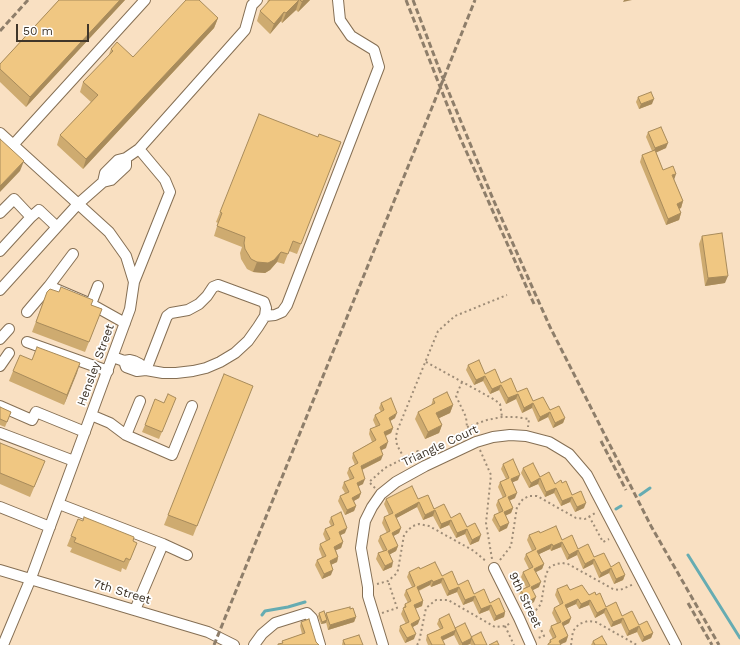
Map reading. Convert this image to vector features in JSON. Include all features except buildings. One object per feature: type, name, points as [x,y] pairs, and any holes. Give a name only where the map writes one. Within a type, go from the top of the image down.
[{"type":"street","points":[[13,145],[146,0]]},
{"type":"street","points":[[0,290],[78,204],[103,182],[111,180],[126,166],[126,158],[139,149],[245,30],[252,5],[257,0]]},
{"type":"street","points":[[265,316],[275,315],[282,312],[287,305],[379,67],[374,50],[350,36],[340,20],[338,0]]},
{"type":"street","name":"Hensley Street","points":[[0,133],[109,232],[126,256],[134,282],[130,309],[108,371],[31,578],[3,645]]},
{"type":"street","points":[[134,282],[170,192],[165,180],[139,149]]},
{"type":"street","points":[[0,213],[14,199],[31,217]]},
{"type":"street","points":[[0,251],[39,210],[57,228]]},
{"type":"street","points":[[27,312],[73,254]]},
{"type":"street","points":[[113,357],[124,361],[126,367],[137,371],[146,370],[163,373],[176,373],[199,370],[220,362],[235,353],[248,341],[265,316],[266,308],[264,302],[218,285],[213,287],[199,304],[188,310],[171,313],[167,316],[146,370]]},
{"type":"street","points":[[49,286],[91,304],[125,323]]},
{"type":"street","points":[[91,304],[98,286]]},
{"type":"street","points":[[27,342],[108,371]]},
{"type":"street","points":[[0,366],[9,353]]},
{"type":"street","points":[[126,435],[140,401]]},
{"type":"street","points":[[0,406],[32,420],[36,412],[85,432]]},
{"type":"street","points":[[91,415],[110,423],[126,435],[172,455],[192,406]]},
{"type":"street","points":[[0,433],[74,461]]},
{"type":"street","name":"Triangle Court","points":[[383,645],[368,596],[368,587],[361,548],[365,521],[380,494],[396,482],[425,466],[476,442],[493,437],[510,435],[526,436],[549,442],[569,454],[587,475],[676,645]]},
{"type":"street","points":[[58,504],[188,555]]},
{"type":"street","points":[[0,507],[50,528]]},
{"type":"street","points":[[135,610],[163,544]]},
{"type":"street","name":"9th Street","points":[[494,568],[530,643]]},
{"type":"street","name":"7th Street","points":[[0,570],[208,632],[234,645]]},
{"type":"street","points":[[254,645],[262,634],[275,623],[307,613],[312,618],[320,645]]},
{"type":"path","points":[[404,458],[397,445],[397,431],[438,332],[455,316],[507,295]]},
{"type":"path","points":[[426,362],[495,400],[500,404],[502,417]]},
{"type":"path","points":[[462,382],[456,396],[466,417],[467,427],[476,442],[491,475],[486,523],[494,568]]},
{"type":"path","points":[[467,427],[502,417],[529,419],[526,436]]},
{"type":"path","points":[[380,494],[369,482],[385,468],[418,451],[425,466]]},
{"type":"path","points":[[494,568],[511,546],[517,507],[523,499],[529,496],[537,496],[576,518],[585,519],[604,508]]},
{"type":"path","points":[[589,516],[603,542],[618,534]]},
{"type":"path","points":[[368,587],[388,581],[398,570],[404,535],[413,526],[420,524],[429,526],[474,551],[494,568]]},
{"type":"path","points":[[374,615],[397,608],[388,581]]},
{"type":"path","points":[[530,643],[544,636],[533,612]]},
{"type":"path","points":[[571,645],[573,631],[579,624],[588,621],[596,622],[637,645]]},
{"type":"path","points":[[505,626],[514,645]]},
{"type":"waterway","points":[[640,495],[650,488]]},
{"type":"waterway","points":[[616,509],[621,506]]},
{"type":"waterway","points":[[688,555],[740,638]]},
{"type":"waterway","points":[[262,615],[265,611],[305,602]]},
{"type":"railway","points":[[0,31],[28,0]]},
{"type":"railway","points":[[406,0],[459,135],[534,304]]},
{"type":"railway","points":[[413,0],[440,71],[493,199],[550,327],[651,526],[719,645]]},
{"type":"railway","points":[[214,645],[475,0]]},
{"type":"railway","points":[[601,441],[626,490]]},
{"type":"railway","points":[[688,603],[712,645]]}]
